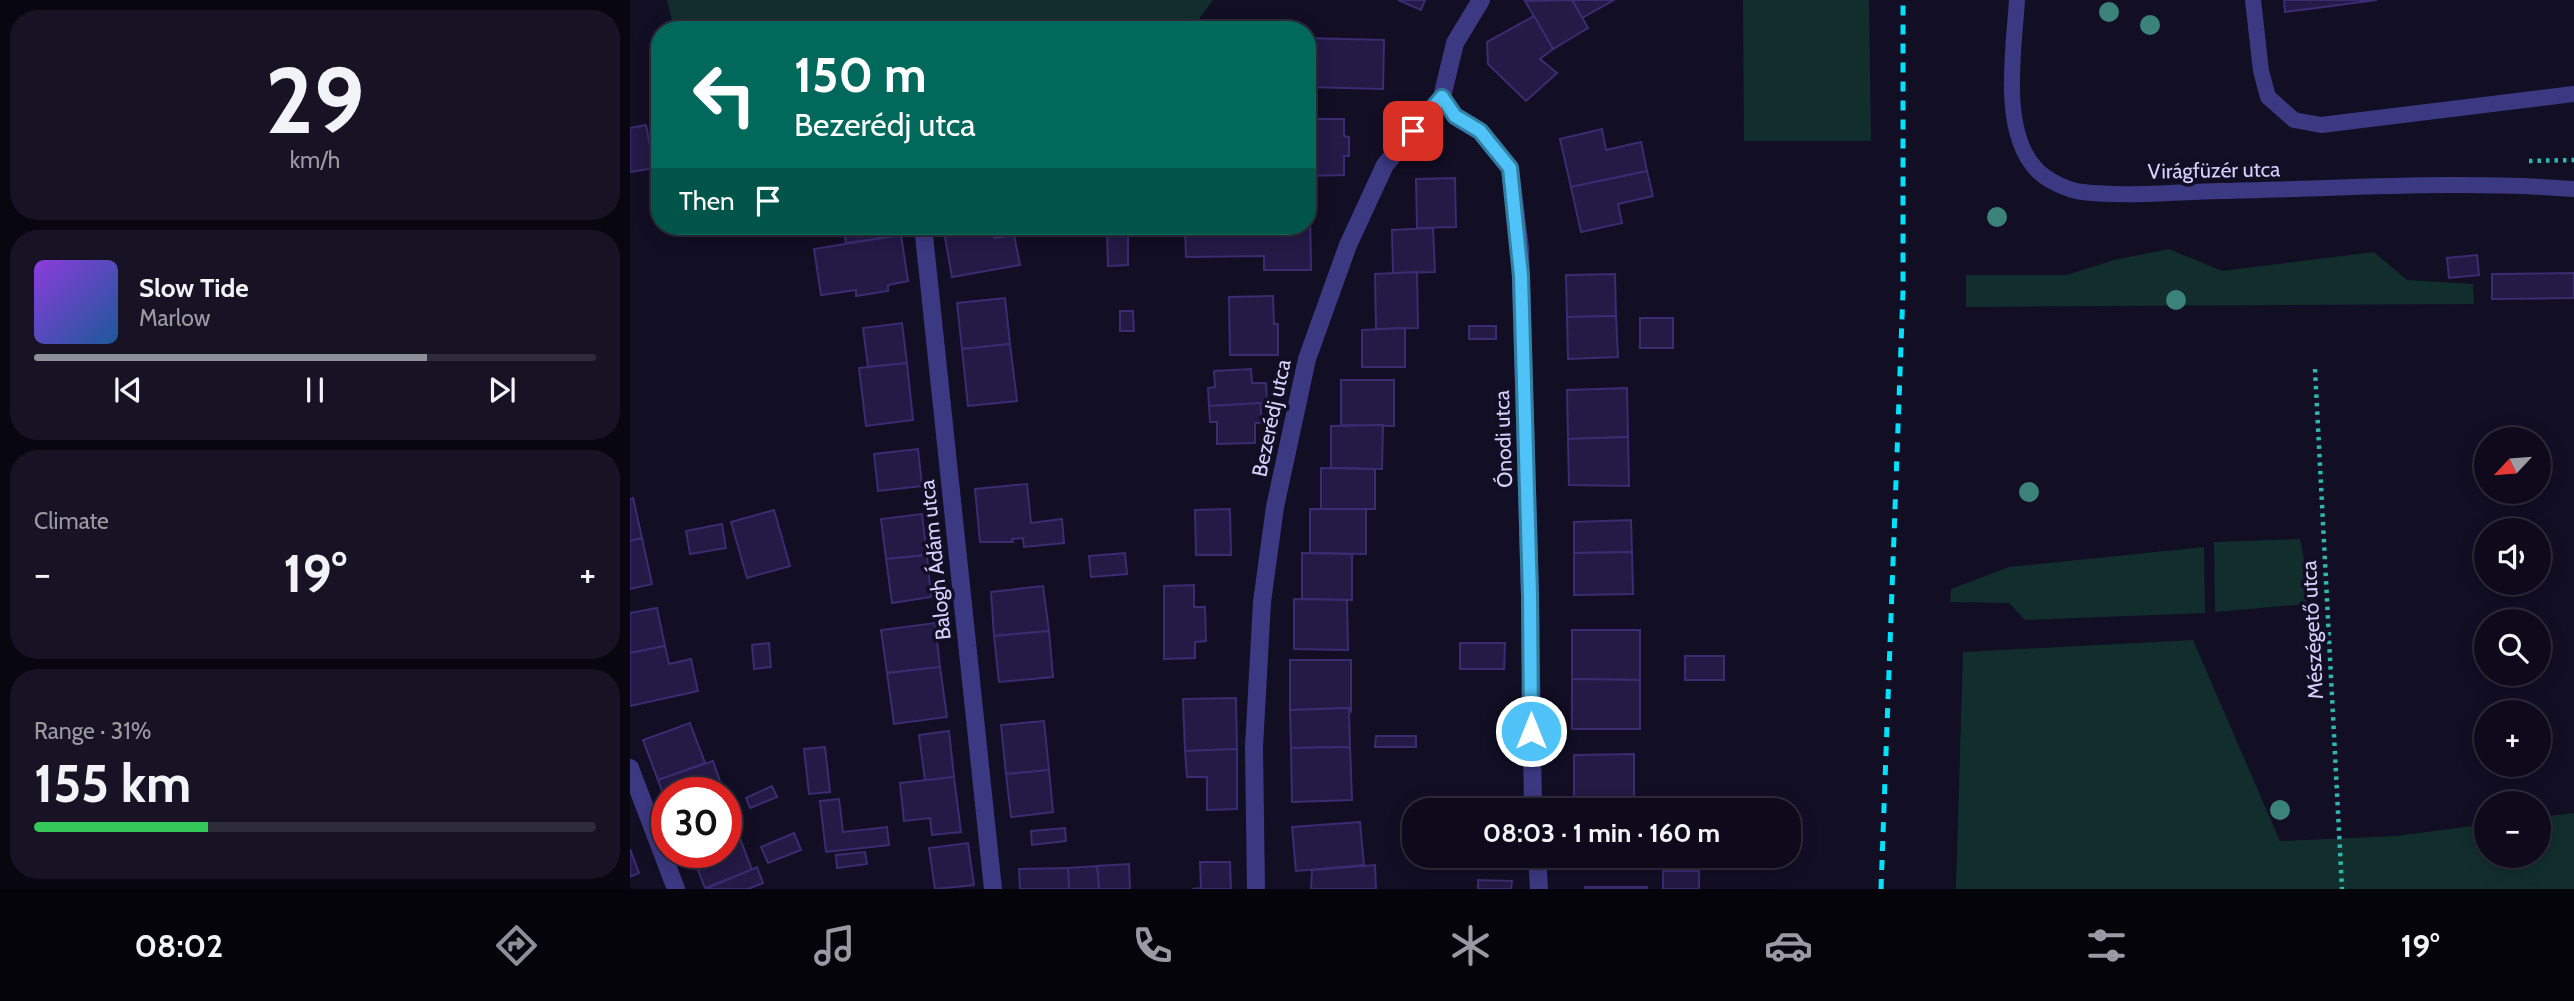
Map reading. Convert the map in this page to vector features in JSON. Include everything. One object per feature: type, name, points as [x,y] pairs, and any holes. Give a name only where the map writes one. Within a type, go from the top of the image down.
[{"type":"street","name":"Bezerédj utca","points":[[1256,889],[1254,747],[1262,602],[1275,507],[1307,359],[1348,245],[1385,165],[1442,97],[1455,43],[1481,0]]},
{"type":"street","name":"Ónodi utca","points":[[1442,97],[1455,116],[1480,131],[1510,168],[1512,181],[1521,276],[1533,798]]},
{"type":"street","name":"Balogh Ádám utca","points":[[924,235],[993,889]]},
{"type":"street","points":[[630,768],[676,889]]},
{"type":"street","points":[[1537,868],[1539,889]]},
{"type":"lane","name":"Virágfüzér utca","points":[[2017,0],[2013,73],[2014,119],[2020,146],[2036,170],[2060,185],[2080,192],[2139,193],[2465,184],[2574,189]]},
{"type":"lane","points":[[2253,0],[2261,71],[2268,97],[2294,120],[2321,125],[2574,94]]},
{"type":"path","name":"Mészégető utca","points":[[2315,369],[2342,889]]},
{"type":"green space","points":[[667,0],[1213,0],[1198,21],[672,21]]},
{"type":"green space","points":[[1743,0],[1869,0],[1871,141],[1744,141]]},
{"type":"green space","points":[[2169,249],[2222,271],[2374,252],[2407,280],[2473,284],[2474,304],[1966,307],[1966,275],[2067,275],[2114,260]]},
{"type":"green space","points":[[2300,539],[2309,585],[2306,604],[2215,612],[2214,542]]},
{"type":"green space","points":[[2204,547],[2205,613],[2025,620],[2009,603],[1950,602],[1951,589],[2009,567]]},
{"type":"green space","points":[[2193,640],[2280,841],[2397,836],[2474,826],[2474,868],[2551,868],[2551,816],[2574,813],[2574,889],[1956,889],[1963,652]]},
{"type":"building","points":[[1398,0],[1425,0],[1421,10]]},
{"type":"building","points":[[1572,0],[1614,0],[1582,18]]},
{"type":"building","points":[[1572,0],[1588,28],[1553,49],[1525,1]]},
{"type":"building","points":[[2284,0],[2377,0],[2285,12]]},
{"type":"building","points":[[1534,16],[1553,49],[1540,59],[1557,73],[1526,101],[1488,64],[1487,42]]},
{"type":"building","points":[[1316,38],[1384,40],[1383,89],[1316,87]]},
{"type":"building","points":[[1316,119],[1344,119],[1344,136],[1349,137],[1349,156],[1344,156],[1344,175],[1316,176]]},
{"type":"building","points":[[646,125],[651,168],[630,172],[630,128]]},
{"type":"building","points":[[1602,129],[1606,150],[1641,142],[1647,171],[1571,187],[1560,139]]},
{"type":"building","points":[[1647,171],[1653,196],[1618,204],[1622,223],[1581,232],[1571,187]]},
{"type":"building","points":[[1455,178],[1456,227],[1417,228],[1416,179]]},
{"type":"building","points":[[1433,228],[1435,272],[1393,273],[1392,230]]},
{"type":"building","points":[[845,235],[901,235],[846,243]]},
{"type":"building","points":[[901,235],[908,281],[888,285],[888,291],[856,296],[856,290],[821,295],[814,249]]},
{"type":"building","points":[[945,235],[994,235],[994,238],[1014,235],[1020,265],[952,277]]},
{"type":"building","points":[[1107,235],[1128,235],[1128,265],[1108,266]]},
{"type":"building","points":[[1185,235],[1310,235],[1311,270],[1264,270],[1264,256],[1186,257]]},
{"type":"building","points":[[2477,255],[2479,275],[2449,278],[2447,258]]},
{"type":"building","points":[[1417,272],[1418,328],[1376,329],[1375,274]]},
{"type":"building","points":[[2574,273],[2574,298],[2492,299],[2492,274]]},
{"type":"building","points":[[1615,274],[1616,316],[1567,317],[1566,275]]},
{"type":"building","points":[[1273,296],[1274,324],[1278,324],[1278,355],[1230,355],[1229,297]]},
{"type":"building","points":[[1005,298],[1010,344],[962,349],[957,303]]},
{"type":"building","points":[[1120,311],[1133,311],[1134,331],[1120,331]]},
{"type":"building","points":[[1616,316],[1618,357],[1568,359],[1567,317]]},
{"type":"building","points":[[1640,318],[1673,318],[1673,348],[1640,348]]},
{"type":"building","points":[[902,323],[907,363],[868,367],[863,328]]},
{"type":"building","points":[[1469,326],[1496,326],[1496,339],[1469,339]]},
{"type":"building","points":[[1405,328],[1405,367],[1362,367],[1362,330]]},
{"type":"building","points":[[1010,344],[1017,401],[968,406],[962,349]]},
{"type":"building","points":[[907,363],[913,420],[866,426],[859,368]]},
{"type":"building","points":[[1251,369],[1252,383],[1266,383],[1267,403],[1209,406],[1208,388],[1215,387],[1214,371]]},
{"type":"building","points":[[1341,380],[1394,380],[1394,426],[1341,425]]},
{"type":"building","points":[[1627,388],[1628,437],[1568,439],[1567,390]]},
{"type":"building","points":[[1261,403],[1261,423],[1255,423],[1255,443],[1217,444],[1217,422],[1210,422],[1209,406]]},
{"type":"building","points":[[1383,425],[1382,469],[1331,468],[1331,426]]},
{"type":"building","points":[[1628,437],[1629,486],[1569,485],[1568,439]]},
{"type":"building","points":[[918,449],[922,486],[878,491],[874,454]]},
{"type":"building","points":[[1321,468],[1375,469],[1375,509],[1321,509]]},
{"type":"building","points":[[1027,484],[1031,523],[1062,519],[1064,543],[1024,547],[1023,538],[1012,539],[1013,542],[980,542],[975,489]]},
{"type":"building","points":[[633,498],[642,538],[630,541],[630,499]]},
{"type":"building","points":[[1230,509],[1231,555],[1196,555],[1195,510]]},
{"type":"building","points":[[1310,509],[1366,509],[1366,554],[1310,553]]},
{"type":"building","points":[[774,510],[790,566],[747,578],[731,522]]},
{"type":"building","points":[[922,514],[927,555],[886,559],[881,519]]},
{"type":"building","points":[[1631,520],[1632,552],[1574,553],[1574,522]]},
{"type":"building","points":[[722,524],[726,548],[690,554],[686,531]]},
{"type":"building","points":[[642,538],[652,584],[630,589],[630,541]]},
{"type":"building","points":[[1632,552],[1633,594],[1574,595],[1574,553]]},
{"type":"building","points":[[1125,553],[1127,574],[1091,577],[1089,556]]},
{"type":"building","points":[[1302,553],[1352,554],[1352,600],[1302,599]]},
{"type":"building","points":[[927,555],[931,597],[892,603],[886,559]]},
{"type":"building","points":[[1194,585],[1194,607],[1205,607],[1206,641],[1195,642],[1195,658],[1164,659],[1164,586]]},
{"type":"building","points":[[1043,586],[1049,631],[994,636],[991,592]]},
{"type":"building","points":[[1294,599],[1347,600],[1348,650],[1294,649]]},
{"type":"building","points":[[657,608],[665,646],[630,653],[630,613]]},
{"type":"building","points":[[935,623],[940,667],[887,673],[881,630]]},
{"type":"building","points":[[1572,630],[1640,630],[1640,680],[1572,679]]},
{"type":"building","points":[[1049,631],[1053,677],[999,682],[994,636]]},
{"type":"building","points":[[769,643],[771,667],[754,669],[752,645]]},
{"type":"building","points":[[1460,643],[1505,643],[1504,669],[1460,669]]},
{"type":"building","points":[[665,646],[669,664],[691,659],[698,691],[630,706],[630,653]]},
{"type":"building","points":[[1685,656],[1724,656],[1724,680],[1685,680]]},
{"type":"building","points":[[1290,660],[1351,660],[1351,711],[1349,708],[1290,710]]},
{"type":"building","points":[[940,667],[947,717],[894,724],[887,673]]},
{"type":"building","points":[[1572,679],[1640,680],[1640,729],[1572,729]]},
{"type":"building","points":[[1236,698],[1237,749],[1185,751],[1183,699]]},
{"type":"building","points":[[1349,708],[1350,747],[1291,748],[1290,710]]},
{"type":"building","points":[[1044,721],[1049,770],[1006,774],[1001,725]]},
{"type":"building","points":[[690,723],[705,763],[666,777],[657,777],[643,740]]},
{"type":"building","points":[[949,731],[954,777],[925,781],[919,735]]},
{"type":"building","points":[[1376,736],[1416,736],[1416,747],[1375,747]]},
{"type":"building","points":[[825,747],[830,792],[809,794],[804,749]]},
{"type":"building","points":[[1350,747],[1352,800],[1292,802],[1291,748]]},
{"type":"building","points":[[1237,749],[1237,809],[1207,810],[1207,777],[1187,777],[1185,751]]},
{"type":"building","points":[[1634,754],[1634,798],[1574,798],[1574,755]]},
{"type":"building","points":[[713,761],[718,777],[667,777]]},
{"type":"building","points":[[1049,770],[1053,812],[1011,817],[1006,774]]},
{"type":"building","points":[[954,777],[961,832],[932,835],[930,818],[904,821],[900,783]]},
{"type":"building","points":[[772,786],[777,797],[750,808],[746,798]]},
{"type":"building","points":[[839,799],[843,832],[887,827],[889,845],[826,852],[820,801]]},
{"type":"building","points":[[1360,822],[1364,865],[1296,871],[1292,827]]},
{"type":"building","points":[[1065,828],[1066,841],[1032,845],[1031,831]]},
{"type":"building","points":[[794,833],[801,850],[768,863],[761,847]]},
{"type":"building","points":[[968,843],[974,885],[935,889],[929,848]]},
{"type":"building","points":[[742,844],[752,870],[705,888],[697,868],[742,868]]},
{"type":"building","points":[[630,849],[639,873],[630,877]]},
{"type":"building","points":[[865,852],[867,864],[837,868],[836,855]]},
{"type":"building","points":[[1200,862],[1230,862],[1231,889],[1192,889],[1201,888]]},
{"type":"building","points":[[1129,864],[1130,889],[1099,889],[1097,866]]},
{"type":"building","points":[[1375,865],[1376,889],[1311,889],[1312,870]]},
{"type":"building","points":[[1097,866],[1099,889],[1069,889],[1068,868]]},
{"type":"building","points":[[757,867],[763,883],[748,889],[706,889]]},
{"type":"building","points":[[1068,868],[1069,889],[1020,889],[1019,869]]},
{"type":"building","points":[[1663,871],[1699,871],[1699,889],[1663,889]]},
{"type":"building","points":[[1478,880],[1512,881],[1511,889],[1478,889]]},
{"type":"building","points":[[1647,887],[1647,889],[1585,889]]},
{"type":"railway","points":[[1881,889],[1903,291],[1903,0]]},
{"type":"route","points":[[1413,131],[1442,97],[1455,116],[1480,131],[1510,168],[1520,248],[1531,731]]}]
